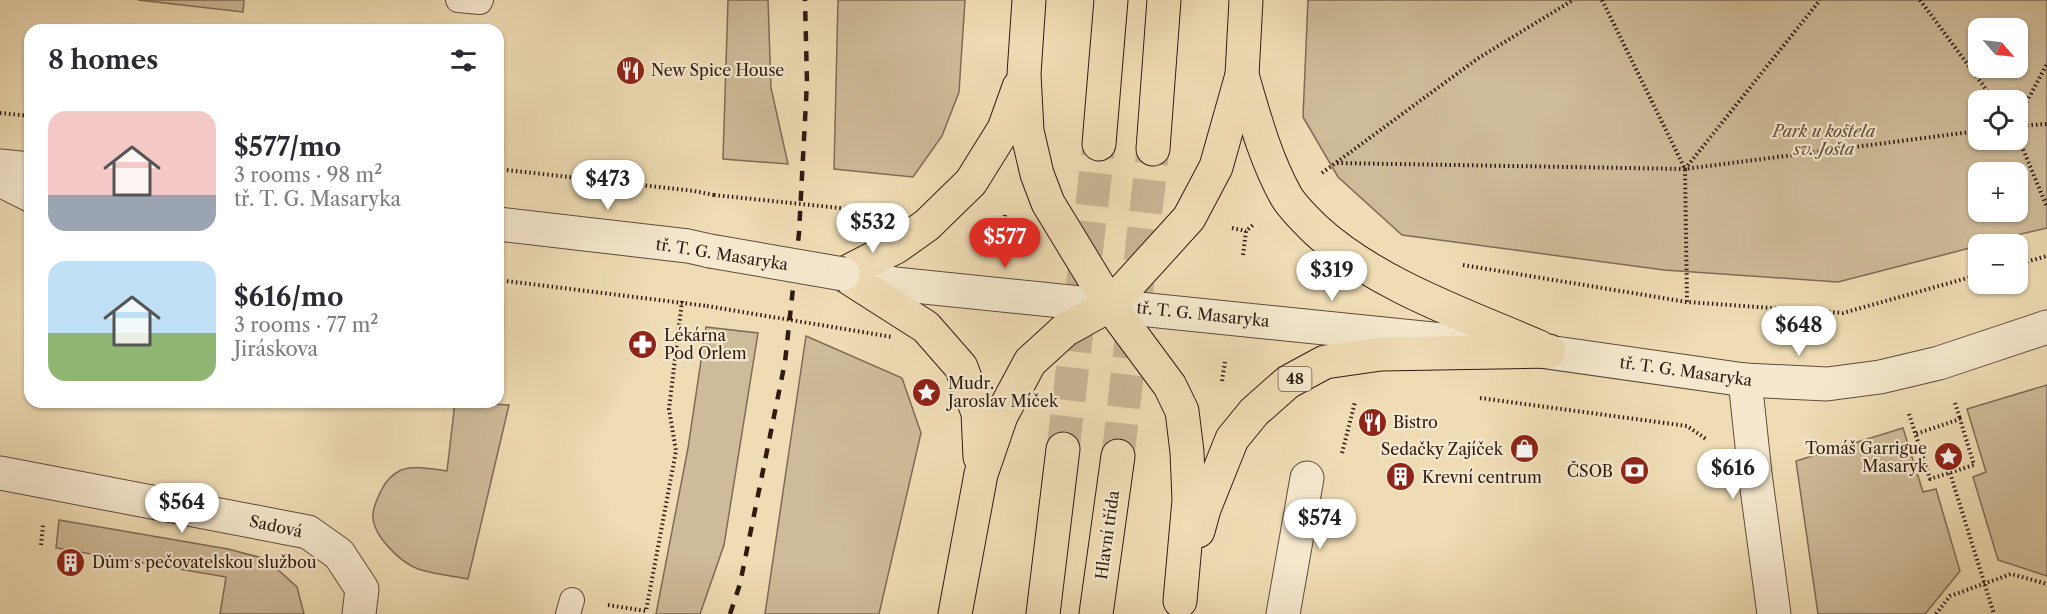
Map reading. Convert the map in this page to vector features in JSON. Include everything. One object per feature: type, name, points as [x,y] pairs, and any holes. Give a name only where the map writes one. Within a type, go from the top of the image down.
[{"type":"main road","name":"48","points":[[1029,0],[1024,74],[1027,131],[1037,174],[1048,203],[1110,305],[1170,386],[1182,411],[1189,500],[1178,607]]},
{"type":"main road","points":[[1099,144],[1111,0]]},
{"type":"main road","points":[[1153,149],[1164,0]]},
{"type":"main road","points":[[954,614],[981,474],[1001,416],[1030,362],[1065,330],[1110,305],[1189,218],[1216,167],[1242,75],[1245,0]]},
{"type":"main road","name":"48","points":[[843,274],[896,247],[927,225],[971,182],[1004,129],[1024,74]]},
{"type":"main road","points":[[1242,75],[1262,142],[1287,197],[1320,234],[1371,271],[1549,351]]},
{"type":"main road","points":[[843,274],[926,327],[961,367],[978,413],[981,474]]},
{"type":"main road","name":"48","points":[[1178,607],[1204,509],[1232,439],[1254,412],[1288,382],[1325,362],[1381,354],[1549,351]]},
{"type":"main road","points":[[1042,614],[1063,449]]},
{"type":"main road","name":"Hlavní třída","points":[[1096,614],[1118,456]]},
{"type":"street","points":[[0,166],[24,168]]},
{"type":"street","name":"tř. T. G. Masaryka","points":[[504,225],[676,245],[843,274]]},
{"type":"street","name":"tř. T. G. Masaryka","points":[[893,308],[1110,305],[1549,351],[1745,380],[1827,384],[1880,377],[1939,363],[2047,327]]},
{"type":"street","points":[[1745,380],[1774,614]]},
{"type":"street","name":"Sadová","points":[[0,473],[308,532],[339,554],[362,589],[359,614]]},
{"type":"street","points":[[1283,614],[1307,478]]},
{"type":"lane","points":[[458,0],[480,2],[481,0]]},
{"type":"lane","points":[[0,185],[24,197]]},
{"type":"path","points":[[1317,176],[1477,59],[1573,0]]},
{"type":"path","points":[[1602,0],[1684,169],[1687,302]]},
{"type":"path","points":[[1684,169],[1820,0]]},
{"type":"path","points":[[1920,0],[1987,90]]},
{"type":"path","points":[[2028,99],[2047,64]]},
{"type":"path","points":[[0,113],[24,115]]},
{"type":"path","points":[[2028,125],[2047,124]]},
{"type":"path","points":[[1337,163],[1684,169],[1968,132]]},
{"type":"path","points":[[2023,150],[2047,207]]},
{"type":"path","points":[[504,170],[898,214]]},
{"type":"path","points":[[1243,255],[1246,231],[1261,217]]},
{"type":"path","points":[[2028,261],[2047,256]]},
{"type":"path","points":[[1457,264],[1687,302],[1843,313],[1968,278]]},
{"type":"path","points":[[504,281],[682,301],[707,306],[893,308],[900,343]]},
{"type":"path","points":[[570,607],[646,611],[676,451],[669,409],[682,301]]},
{"type":"path","points":[[1907,408],[1930,479],[1950,473],[1974,465],[1952,394]]},
{"type":"path","points":[[1479,398],[1687,426],[1706,438],[1709,447]]},
{"type":"path","points":[[1916,434],[1960,419]]},
{"type":"path","points":[[1950,473],[1994,614]]},
{"type":"path","points":[[1935,614],[1950,596],[2011,574],[2047,584]]},
{"type":"green space","points":[[138,0],[244,0],[243,12]]},
{"type":"green space","points":[[728,0],[768,0],[771,88],[788,164],[723,159]]},
{"type":"green space","points":[[838,0],[965,0],[959,92],[942,136],[913,177],[834,169]]},
{"type":"green space","name":"Park u kostela sv. Jošta","points":[[1308,0],[2047,0],[2047,228],[2021,234],[1968,234],[1968,249],[1838,282],[1664,270],[1402,235],[1338,177],[1303,117]]},
{"type":"green space","points":[[706,327],[758,333],[724,545],[700,614],[656,614],[688,448]]},
{"type":"green space","points":[[806,336],[902,378],[921,433],[879,614],[765,614]]},
{"type":"green space","points":[[2047,385],[2047,576],[1998,560],[1973,477],[1986,472],[1967,409]]},
{"type":"green space","points":[[504,405],[509,405],[468,579],[436,574],[411,565],[388,547],[374,523],[376,502],[384,486],[398,472],[418,468],[447,471],[454,408],[504,408]]},
{"type":"green space","points":[[1903,428],[1923,492],[1936,489],[1960,571],[1925,614],[1818,614],[1796,461]]},
{"type":"green space","points":[[59,520],[228,549],[266,559],[297,587],[304,614],[220,614],[226,577],[56,548]]},
{"type":"tunnel","points":[[1063,449],[1099,144]]},
{"type":"tunnel","points":[[1118,456],[1153,149]]},
{"type":"railway","points":[[730,614],[740,584],[785,362],[799,233],[807,82],[805,0]]},
{"type":"place","name":"New Spice House","points":[[630,70]]},
{"type":"place","name":"Lékárna Pod Orlem","points":[[643,344]]},
{"type":"place","name":"Mudr. Jaroslav Míček","points":[[927,392]]},
{"type":"place","name":"Bistro","points":[[1372,422]]},
{"type":"place","name":"Sedačky Zajíček","points":[[1524,449]]},
{"type":"place","name":"Tomáš Garrigue Masaryk","points":[[1948,457]]},
{"type":"place","name":"ČSOB","points":[[1634,471]]},
{"type":"place","name":"Krevní centrum","points":[[1401,477]]},
{"type":"place","name":"Dům s pečovatelskou službou","points":[[71,562]]}]
